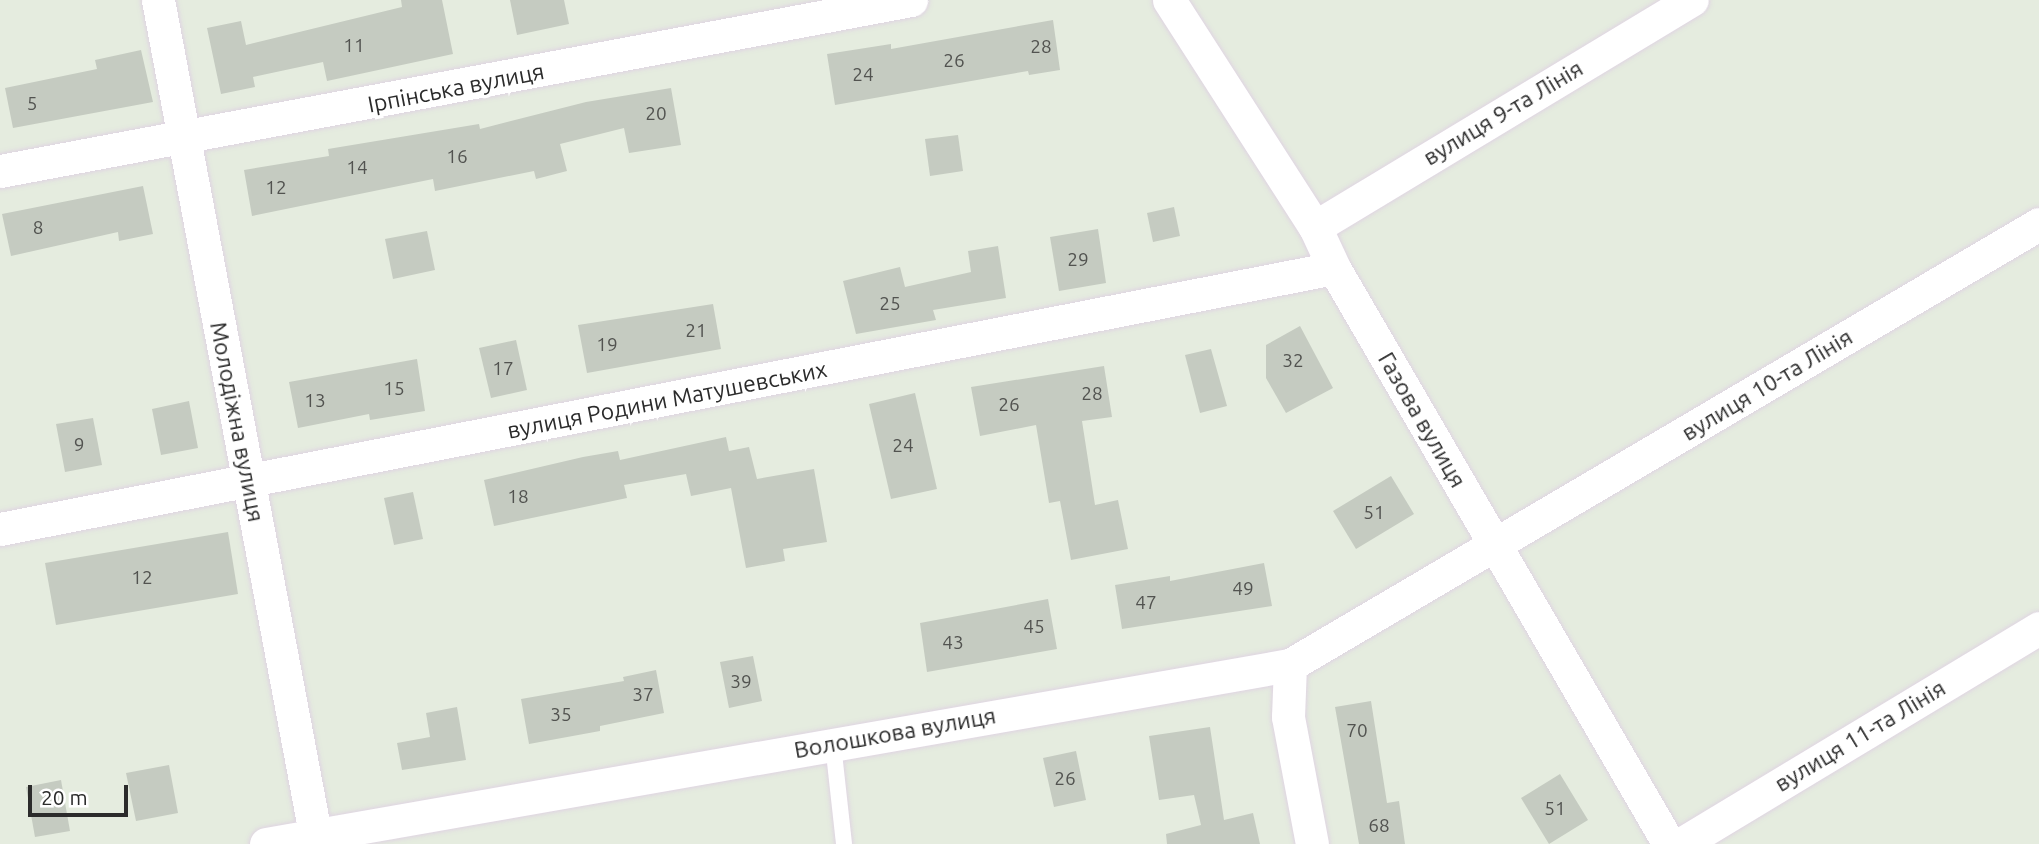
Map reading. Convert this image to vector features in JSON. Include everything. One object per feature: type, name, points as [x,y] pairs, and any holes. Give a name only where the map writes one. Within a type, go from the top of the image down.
[{"type":"street","name":"Молодіжна вулиця","points":[[158,0],[316,839]]},
{"type":"street","name":"Ірпінська вулиця","points":[[0,171],[184,139],[911,0]]},
{"type":"street","name":"Газова вулиця","points":[[1170,0],[1315,227],[1334,268],[1669,844]]},
{"type":"street","name":"вулиця 9-та Лінія","points":[[1315,227],[1692,0]]},
{"type":"street","name":"вулиця 10-та Лінія","points":[[1495,546],[2039,224]]},
{"type":"street","name":"вулиця Родини Матушевських","points":[[0,529],[249,484],[1334,268]]},
{"type":"street","name":"Волошкова вулиця","points":[[266,844],[316,839],[833,744],[1290,665],[1495,546]]},
{"type":"street","name":"вулиця 11-та Лінія","points":[[1681,844],[2039,628]]},
{"type":"street","points":[[1290,665],[1288,717],[1312,844]]},
{"type":"lane","points":[[833,744],[844,844]]},
{"type":"building","points":[[401,0],[442,0],[453,54],[327,81],[323,62],[253,77],[255,87],[221,94],[207,28],[241,21],[246,45],[402,7]]},
{"type":"building","points":[[510,0],[564,0],[569,24],[517,35]]},
{"type":"building","points":[[1053,20],[1060,70],[1029,75],[1028,71],[835,105],[827,54],[891,44],[891,49]]},
{"type":"building","points":[[141,50],[153,102],[13,128],[5,88],[97,69],[95,60]]},
{"type":"building","points":[[671,88],[681,145],[629,153],[624,128],[560,144],[567,171],[536,179],[534,171],[435,191],[433,179],[252,216],[244,170],[329,156],[328,149],[479,124],[480,129],[586,102]]},
{"type":"building","points":[[958,135],[963,171],[930,176],[925,139]]},
{"type":"building","points":[[143,186],[153,234],[119,241],[118,232],[11,256],[2,214]]},
{"type":"building","points":[[1174,207],[1180,236],[1153,242],[1147,213]]},
{"type":"building","points":[[1098,229],[1106,283],[1059,291],[1050,237]]},
{"type":"building","points":[[427,231],[435,270],[393,279],[385,239]]},
{"type":"building","points":[[998,246],[1006,298],[933,310],[936,320],[856,334],[843,281],[900,267],[905,287],[971,272],[968,251]]},
{"type":"building","points":[[713,304],[721,349],[587,373],[578,325]]},
{"type":"building","points":[[1300,326],[1333,388],[1286,413],[1266,378],[1266,345]]},
{"type":"building","points":[[516,340],[527,390],[491,398],[479,348]]},
{"type":"building","points":[[1211,349],[1227,406],[1200,413],[1185,355]]},
{"type":"building","points":[[417,359],[425,411],[370,420],[369,414],[298,428],[289,382]]},
{"type":"building","points":[[1104,366],[1112,417],[1082,421],[1095,505],[1118,500],[1128,549],[1071,560],[1060,501],[1049,503],[1036,425],[980,436],[971,387]]},
{"type":"building","points":[[915,393],[937,489],[891,499],[869,404]]},
{"type":"building","points":[[189,401],[198,448],[161,455],[152,409]]},
{"type":"building","points":[[93,418],[102,465],[65,472],[56,424]]},
{"type":"building","points":[[726,437],[729,451],[749,447],[757,479],[814,469],[827,542],[783,549],[785,561],[746,568],[731,488],[691,496],[686,474],[624,485],[627,498],[494,526],[484,480],[583,457],[618,451],[620,460]]},
{"type":"building","points":[[1391,476],[1414,514],[1356,549],[1333,511]]},
{"type":"building","points":[[413,492],[423,539],[394,545],[384,498]]},
{"type":"building","points":[[228,532],[238,594],[56,625],[45,563]]},
{"type":"building","points":[[1264,563],[1272,606],[1122,629],[1115,585],[1170,576],[1170,581]]},
{"type":"building","points":[[1048,599],[1057,649],[927,672],[920,623]]},
{"type":"building","points":[[753,656],[762,701],[729,708],[720,662]]},
{"type":"building","points":[[656,670],[664,713],[600,726],[600,731],[529,744],[521,699],[624,681],[623,677]]},
{"type":"building","points":[[1371,701],[1387,803],[1399,801],[1405,844],[1359,844],[1335,707]]},
{"type":"building","points":[[457,707],[466,760],[402,770],[397,743],[430,737],[426,713]]},
{"type":"building","points":[[1210,727],[1224,820],[1253,813],[1260,844],[1167,844],[1166,834],[1201,825],[1194,795],[1159,800],[1149,736]]},
{"type":"building","points":[[1076,751],[1086,800],[1054,807],[1043,758]]},
{"type":"building","points":[[169,765],[178,813],[136,821],[126,773]]},
{"type":"building","points":[[1560,774],[1588,820],[1549,844],[1521,798]]},
{"type":"building","points":[[61,780],[70,831],[35,837],[26,787]]}]
